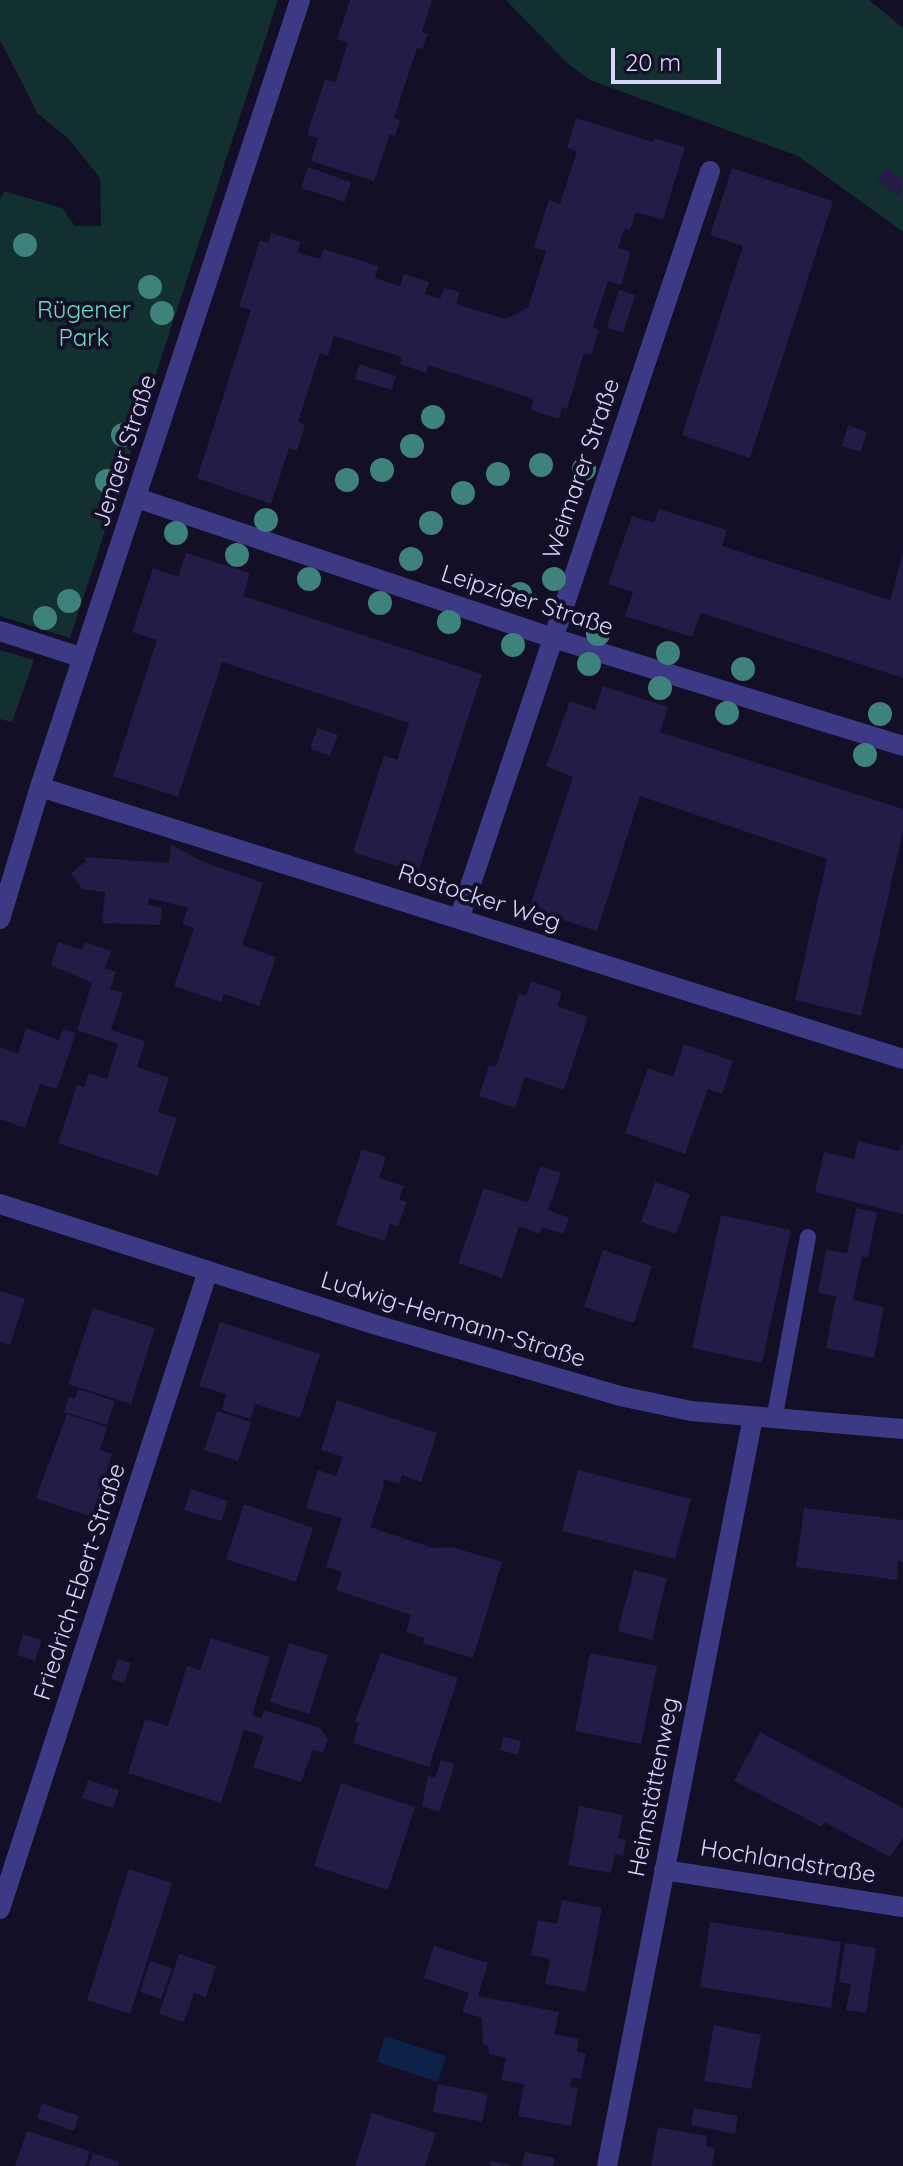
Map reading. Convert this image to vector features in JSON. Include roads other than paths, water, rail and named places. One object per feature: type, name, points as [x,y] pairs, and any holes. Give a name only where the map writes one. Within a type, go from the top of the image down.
[{"type":"street","name":"Jenaer Straße","points":[[0,919],[40,787],[300,0]]},
{"type":"street","name":"Weimarer Straße","points":[[459,919],[710,171]]},
{"type":"street","name":"Leipziger Straße","points":[[137,498],[553,638],[903,746]]},
{"type":"street","points":[[0,631],[83,658]]},
{"type":"street","name":"Rostocker Weg","points":[[40,787],[903,1059]]},
{"type":"street","name":"Ludwig-Hermann-Straße","points":[[0,1204],[460,1351],[620,1396],[691,1411],[903,1429]]},
{"type":"street","name":"Friedrich-Ebert-Straße","points":[[0,1909],[208,1271]]},
{"type":"street","name":"Heimstättenweg","points":[[607,2166],[753,1417]]},
{"type":"street","name":"Hochlandstraße","points":[[664,1870],[903,1907]]},
{"type":"lane","points":[[774,1420],[808,1237]]},
{"type":"water","points":[[385,2036],[446,2056],[438,2082],[377,2062]]},
{"type":"park label","name":"Rügener Park","points":[[84,325]]}]
